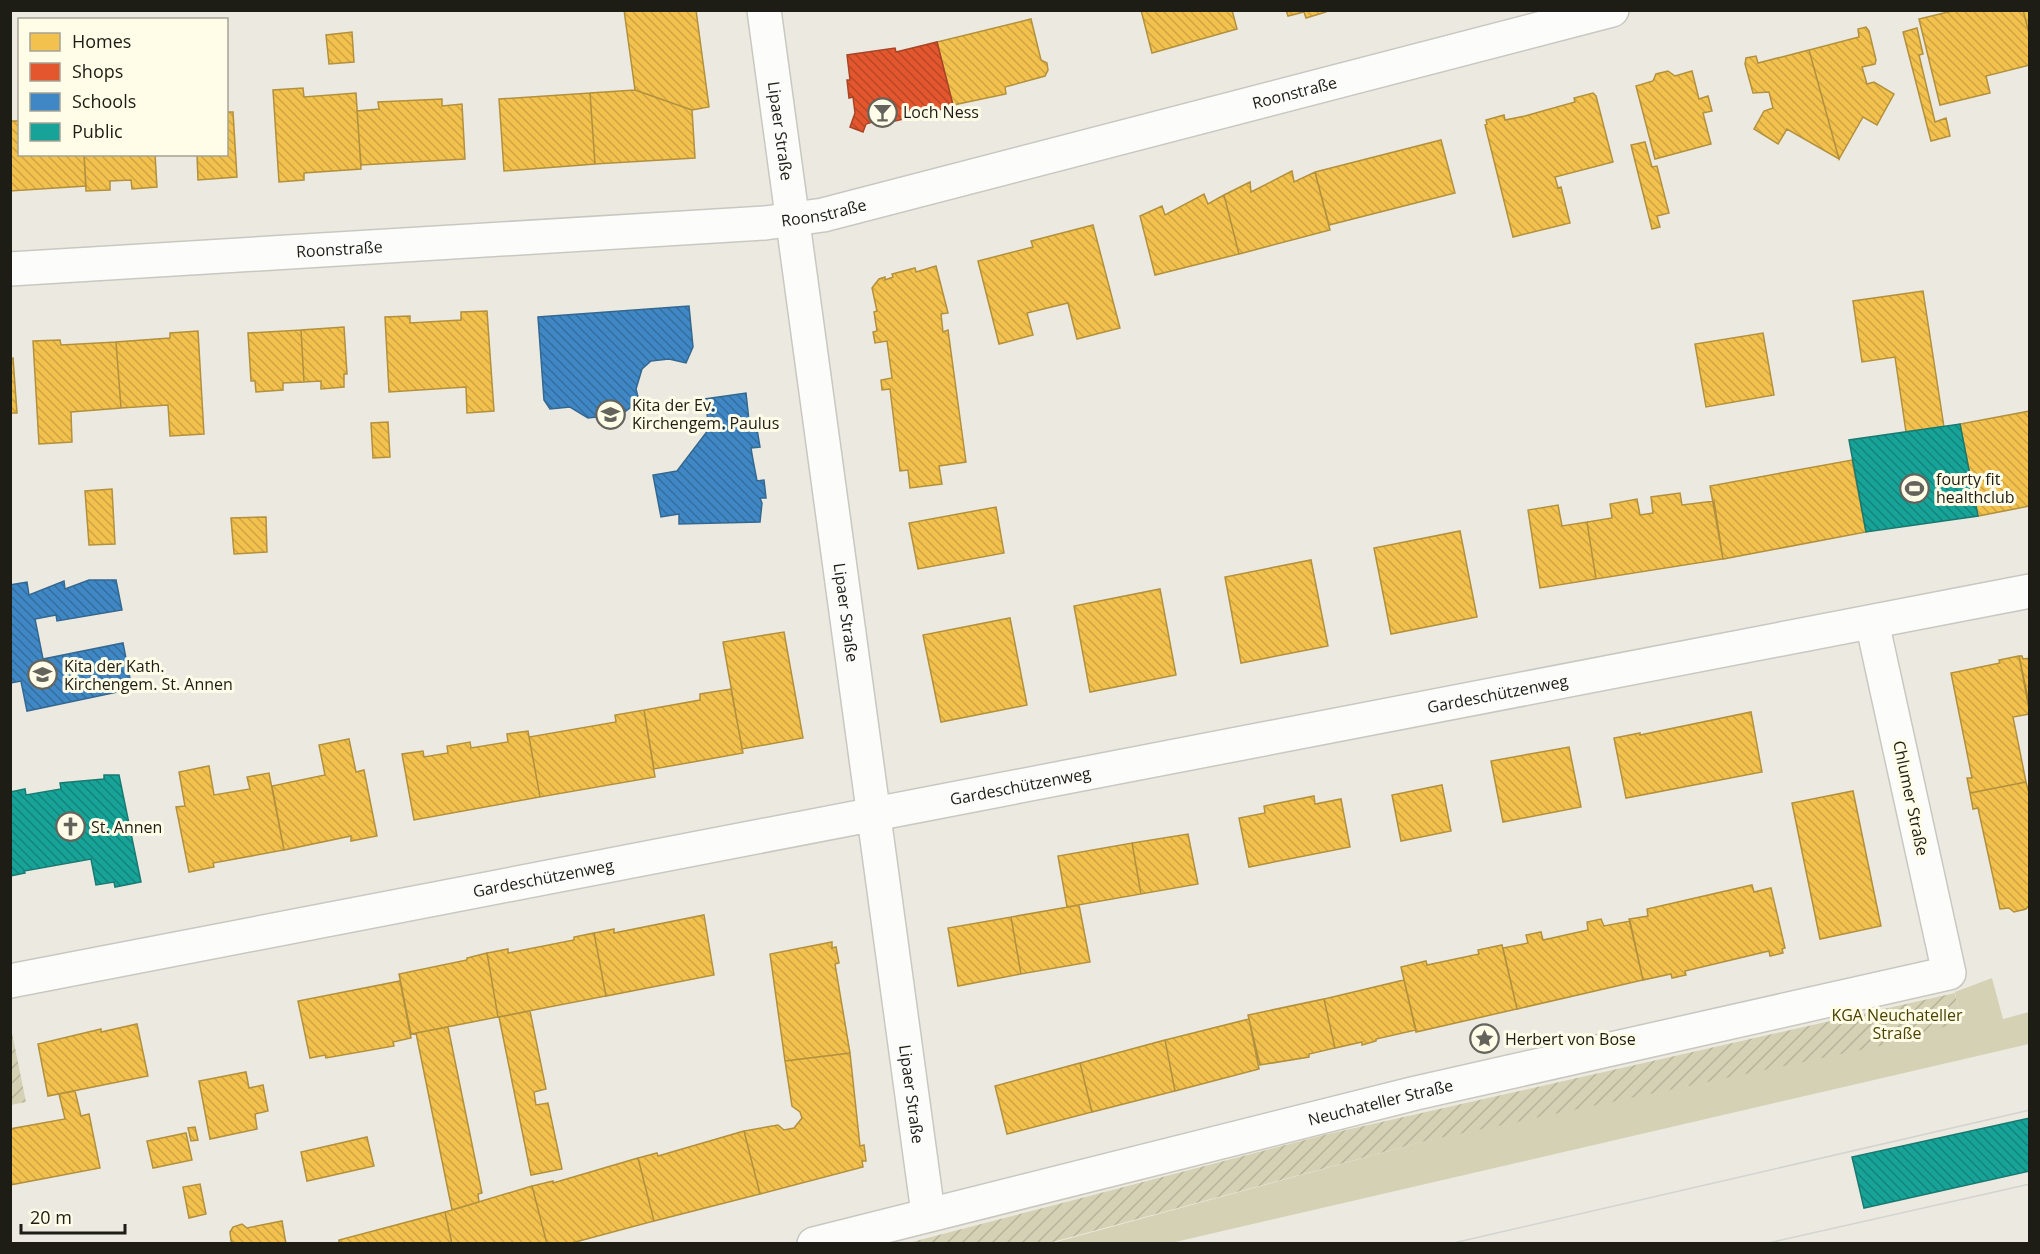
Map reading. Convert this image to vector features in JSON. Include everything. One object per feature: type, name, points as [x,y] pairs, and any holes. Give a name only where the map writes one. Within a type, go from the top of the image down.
[{"type":"street","name":"Lipaer Straße","points":[[764,10],[928,1213]]},
{"type":"street","name":"Roonstraße","points":[[10,269],[823,216],[1612,10]]},
{"type":"street","name":"Gardeschützenweg","points":[[10,981],[2030,591]]},
{"type":"street","name":"Chlumer Straße","points":[[1872,622],[1949,973]]},
{"type":"street","name":"Neuchateller Straße","points":[[814,1244],[928,1213],[1416,1093],[1949,973]]},
{"type":"green space","points":[[1992,978],[2003,1019],[2029,1012],[2029,1044],[1171,1243],[1049,1244],[1425,1141],[1961,1020],[1955,992]]},
{"type":"green space","name":"KGA Neuchateller Straße","points":[[1955,993],[1961,1020],[1913,1039],[1425,1141],[1049,1243],[908,1243],[1328,1134]]},
{"type":"green space","points":[[11,1028],[26,1102],[10,1105]]},
{"type":"building: Homes","points":[[624,10],[696,10],[709,107],[692,110],[635,90]]},
{"type":"building: Homes","points":[[1141,10],[1232,10],[1237,29],[1152,53]]},
{"type":"building: Homes","points":[[1286,10],[1326,10],[1326,12],[1306,18],[1304,12],[1288,16]]},
{"type":"building: Homes","points":[[1956,10],[2023,10],[2030,37],[2030,65],[1986,76],[1990,93],[1940,105],[1919,19]]},
{"type":"building: Homes","points":[[2023,10],[2030,10],[2030,37]]},
{"type":"building: Homes","points":[[1031,19],[1041,60],[1047,63],[1048,70],[1045,76],[1005,87],[1006,94],[953,105],[937,42]]},
{"type":"building: Homes","points":[[1866,27],[1876,60],[1875,64],[1862,67],[1867,84],[1874,82],[1894,94],[1877,125],[1863,117],[1839,159],[1809,50],[1859,37],[1858,29]]},
{"type":"building: Homes","points":[[1917,28],[1923,54],[1919,55],[1935,122],[1946,118],[1950,136],[1931,141],[1903,32]]},
{"type":"building: Homes","points":[[352,32],[354,62],[329,64],[326,35]]},
{"type":"building: Homes","points":[[1809,50],[1839,159],[1787,129],[1778,144],[1754,129],[1764,111],[1773,108],[1769,92],[1753,93],[1745,64],[1746,58],[1756,56],[1758,63]]},
{"type":"building: Homes","points":[[1668,71],[1675,76],[1692,71],[1699,99],[1708,96],[1712,111],[1703,113],[1711,144],[1655,159],[1636,86],[1653,81],[1656,74]]},
{"type":"building: Homes","points":[[303,88],[304,97],[356,93],[361,169],[304,173],[304,180],[279,182],[273,90]]},
{"type":"building: Homes","points":[[635,90],[692,110],[695,158],[595,164],[590,93]]},
{"type":"building: Homes","points":[[590,93],[595,164],[504,171],[499,99]]},
{"type":"building: Homes","points":[[1593,93],[1596,96],[1613,162],[1555,177],[1558,188],[1561,187],[1570,223],[1513,237],[1485,125],[1486,120],[1504,115],[1505,120],[1525,116],[1575,102],[1574,98]]},
{"type":"building: Homes","points":[[442,99],[442,106],[462,104],[465,159],[361,165],[357,111],[379,109],[378,102]]},
{"type":"building: Homes","points":[[228,112],[233,112],[237,177],[198,180],[197,156],[228,156]]},
{"type":"building: Homes","points":[[10,121],[18,121],[18,156],[84,156],[86,186],[10,191]]},
{"type":"building: Homes","points":[[1441,140],[1455,193],[1329,225],[1315,172]]},
{"type":"building: Homes","points":[[1645,142],[1652,167],[1657,166],[1669,213],[1657,216],[1660,227],[1652,229],[1631,145]]},
{"type":"building: Homes","points":[[84,156],[155,156],[157,187],[132,189],[131,180],[110,181],[110,190],[86,191]]},
{"type":"building: Homes","points":[[1292,171],[1294,182],[1315,172],[1330,230],[1239,254],[1224,195],[1250,182],[1251,192]]},
{"type":"building: Homes","points":[[1204,194],[1208,204],[1224,195],[1239,254],[1155,275],[1140,216],[1162,206],[1165,215]]},
{"type":"building: Homes","points":[[1093,225],[1120,328],[1077,339],[1068,303],[1027,313],[1033,335],[999,344],[978,261],[1033,247],[1031,241]]},
{"type":"building: Homes","points":[[936,266],[948,313],[941,314],[943,332],[948,330],[966,462],[939,466],[942,484],[910,488],[908,470],[900,471],[890,389],[882,390],[881,380],[892,378],[887,341],[875,343],[873,332],[877,331],[874,312],[877,311],[872,288],[879,279],[885,277],[885,280],[893,277],[892,274],[915,268],[916,272]]},
{"type":"building: Homes","points":[[1923,291],[1944,427],[1906,432],[1895,357],[1862,362],[1853,301]]},
{"type":"building: Homes","points":[[487,311],[494,411],[467,413],[466,387],[389,392],[385,317],[410,316],[410,323],[461,320],[461,312]]},
{"type":"building: Homes","points":[[344,327],[347,374],[344,374],[344,387],[321,389],[321,381],[304,382],[301,330]]},
{"type":"building: Homes","points":[[301,330],[304,382],[283,383],[283,390],[256,392],[255,381],[251,381],[248,333]]},
{"type":"building: Homes","points":[[198,331],[204,434],[170,436],[168,405],[121,408],[116,342],[170,338],[170,333]]},
{"type":"building: Homes","points":[[1763,333],[1774,395],[1706,407],[1695,344]]},
{"type":"building: Homes","points":[[60,340],[61,345],[116,342],[121,408],[71,412],[72,442],[39,444],[33,341]]},
{"type":"building: Homes","points":[[13,358],[17,413],[10,413],[10,359]]},
{"type":"building: Homes","points":[[2030,411],[2030,506],[1978,516],[1960,424]]},
{"type":"building: Homes","points":[[388,422],[390,457],[373,458],[371,423]]},
{"type":"building: Homes","points":[[1852,460],[1866,532],[1723,559],[1710,486]]},
{"type":"building: Homes","points":[[112,489],[115,544],[89,545],[85,491]]},
{"type":"building: Homes","points":[[1680,493],[1682,505],[1714,501],[1723,559],[1596,579],[1587,522],[1612,518],[1610,504],[1637,499],[1640,515],[1653,513],[1651,497]]},
{"type":"building: Homes","points":[[1558,505],[1562,526],[1587,522],[1596,579],[1540,588],[1528,510]]},
{"type":"building: Homes","points":[[996,507],[1004,553],[918,569],[909,523]]},
{"type":"building: Homes","points":[[266,517],[267,552],[234,554],[231,518]]},
{"type":"building: Homes","points":[[1460,531],[1477,617],[1391,634],[1374,548]]},
{"type":"building: Homes","points":[[1311,560],[1328,646],[1241,663],[1225,577]]},
{"type":"building: Homes","points":[[1160,589],[1176,675],[1090,692],[1074,606]]},
{"type":"building: Homes","points":[[1010,618],[1027,705],[941,722],[923,635]]},
{"type":"building: Homes","points":[[784,632],[803,738],[742,749],[723,642]]},
{"type":"building: Homes","points":[[2019,656],[2030,714],[2013,717],[2026,782],[1970,793],[1967,778],[1972,778],[1951,673],[2000,663],[1999,660]]},
{"type":"building: Homes","points":[[2019,656],[2023,659],[2030,658],[2030,708]]},
{"type":"building: Homes","points":[[731,689],[743,753],[654,769],[644,710],[700,700],[700,694]]},
{"type":"building: Homes","points":[[644,710],[655,777],[540,797],[529,737],[616,722],[615,715]]},
{"type":"building: Homes","points":[[1751,712],[1762,772],[1626,798],[1614,738],[1640,733],[1640,735]]},
{"type":"building: Homes","points":[[528,731],[540,797],[414,820],[402,754],[423,751],[424,757],[448,753],[447,746],[470,742],[471,748],[508,742],[507,734]]},
{"type":"building: Homes","points":[[349,739],[356,772],[364,770],[377,836],[351,841],[351,836],[284,850],[272,786],[325,775],[319,745]]},
{"type":"building: Homes","points":[[1569,747],[1581,807],[1503,822],[1491,761]]},
{"type":"building: Homes","points":[[209,766],[214,795],[250,789],[247,777],[269,773],[284,850],[213,863],[214,867],[189,872],[176,807],[185,806],[179,772]]},
{"type":"building: Homes","points":[[2026,782],[2030,797],[2030,904],[2026,909],[2014,912],[2009,908],[2000,909],[1978,808],[1973,809],[1970,793]]},
{"type":"building: Homes","points":[[1442,785],[1451,831],[1401,841],[1392,795]]},
{"type":"building: Homes","points":[[1853,791],[1881,926],[1820,939],[1792,803]]},
{"type":"building: Homes","points":[[1314,796],[1315,804],[1341,799],[1350,847],[1249,867],[1239,818],[1265,813],[1264,806]]},
{"type":"building: Homes","points":[[1188,834],[1198,884],[1141,894],[1132,843]]},
{"type":"building: Homes","points":[[1132,843],[1141,894],[1067,907],[1058,856]]},
{"type":"building: Homes","points":[[1752,885],[1754,892],[1771,888],[1785,948],[1782,949],[1783,953],[1770,956],[1769,951],[1685,971],[1686,975],[1672,978],[1671,974],[1643,980],[1629,919],[1648,916],[1647,909]]},
{"type":"building: Homes","points":[[1079,905],[1090,962],[1021,974],[1011,917]]},
{"type":"building: Homes","points":[[704,915],[714,975],[606,996],[594,933],[614,929],[614,933]]},
{"type":"building: Homes","points":[[1011,917],[1021,974],[958,986],[948,928]]},
{"type":"building: Homes","points":[[1601,919],[1604,926],[1630,921],[1643,980],[1517,1009],[1503,948],[1528,943],[1526,935],[1541,932],[1543,940],[1588,930],[1587,922]]},
{"type":"building: Homes","points":[[594,933],[606,996],[498,1017],[487,953],[508,949],[508,953],[574,940],[574,937]]},
{"type":"building: Homes","points":[[832,942],[832,948],[836,947],[839,963],[835,964],[850,1053],[785,1061],[770,954]]},
{"type":"building: Homes","points":[[1502,945],[1517,1009],[1416,1032],[1401,967],[1426,961],[1427,965],[1479,954],[1478,950]]},
{"type":"building: Homes","points":[[487,953],[498,1017],[411,1034],[399,974],[467,960],[467,958]]},
{"type":"building: Homes","points":[[1404,980],[1416,1030],[1376,1039],[1376,1041],[1362,1045],[1362,1042],[1335,1048],[1324,999]]},
{"type":"building: Homes","points":[[400,981],[411,1038],[393,1042],[394,1046],[326,1058],[325,1055],[310,1058],[298,1001]]},
{"type":"building: Homes","points":[[1324,999],[1335,1048],[1309,1054],[1309,1057],[1260,1065],[1248,1015]]},
{"type":"building: Homes","points":[[530,1011],[546,1089],[534,1092],[536,1105],[548,1103],[562,1169],[531,1175],[499,1017]]},
{"type":"building: Homes","points":[[1249,1019],[1259,1069],[1175,1091],[1165,1040]]},
{"type":"building: Homes","points":[[137,1024],[148,1076],[48,1096],[38,1044],[101,1029],[101,1032]]},
{"type":"building: Homes","points":[[448,1027],[482,1193],[478,1194],[479,1202],[452,1210],[416,1033]]},
{"type":"building: Homes","points":[[1165,1040],[1175,1091],[1092,1112],[1080,1063]]},
{"type":"building: Homes","points":[[850,1053],[860,1146],[864,1145],[866,1161],[862,1161],[863,1167],[760,1194],[744,1131],[778,1125],[784,1130],[794,1128],[802,1118],[800,1112],[792,1106],[785,1061]]},
{"type":"building: Homes","points":[[1080,1063],[1092,1112],[1007,1134],[995,1086]]},
{"type":"building: Homes","points":[[246,1072],[249,1088],[263,1085],[268,1111],[255,1114],[257,1129],[210,1139],[199,1081]]},
{"type":"building: Homes","points":[[75,1091],[81,1116],[89,1114],[100,1168],[10,1185],[10,1129],[65,1119],[59,1094]]},
{"type":"building: Homes","points":[[195,1127],[198,1140],[191,1141],[188,1128]]},
{"type":"building: Homes","points":[[744,1131],[760,1194],[654,1221],[638,1158],[657,1153],[658,1156]]},
{"type":"building: Homes","points":[[186,1133],[192,1160],[153,1168],[147,1141]]},
{"type":"building: Homes","points":[[367,1137],[374,1166],[307,1181],[301,1152]]},
{"type":"building: Homes","points":[[638,1158],[654,1221],[568,1244],[547,1244],[532,1186],[553,1181],[553,1183]]},
{"type":"building: Homes","points":[[200,1184],[206,1214],[189,1218],[183,1187]]},
{"type":"building: Homes","points":[[532,1186],[547,1244],[452,1244],[445,1212]]},
{"type":"building: Homes","points":[[445,1212],[452,1244],[339,1244],[339,1240]]},
{"type":"building: Homes","points":[[282,1221],[286,1244],[234,1244],[231,1241],[230,1232],[233,1227],[242,1224],[247,1228]]},
{"type":"building: Shops","points":[[937,42],[953,105],[922,116],[921,109],[907,112],[908,118],[886,123],[885,118],[866,124],[863,132],[850,127],[855,113],[853,97],[849,98],[847,80],[850,80],[847,55],[895,48],[896,52]]},
{"type":"building: Schools","points":[[689,306],[693,347],[686,363],[669,359],[651,361],[642,369],[636,389],[639,401],[622,414],[588,418],[570,407],[550,409],[544,400],[538,317]]},
{"type":"building: Schools","points":[[746,393],[750,430],[757,429],[760,447],[751,448],[757,481],[764,480],[766,498],[760,498],[762,503],[760,522],[679,524],[679,514],[661,517],[653,475],[677,471],[709,429],[705,399]]},
{"type":"building: Schools","points":[[89,580],[116,580],[122,610],[57,621],[56,615],[35,619],[43,659],[123,643],[132,689],[27,711],[21,681],[10,683],[10,585],[27,582],[29,595],[64,581],[65,589]]},
{"type":"building: Public","name":"fourty fit healthclub","points":[[1960,424],[1978,516],[1866,532],[1849,440]]},
{"type":"building: Public","name":"St. Annen","points":[[104,775],[119,775],[141,882],[115,887],[114,882],[96,885],[91,859],[24,871],[25,873],[10,876],[10,792],[25,789],[26,795],[61,789],[60,783],[104,779]]},
{"type":"building: Public","points":[[2030,1118],[2030,1171],[1864,1208],[1852,1157]]},
{"type":"tram line","points":[[1449,1244],[2030,1110]]},
{"type":"tram line","points":[[1764,1244],[2030,1184]]},
{"type":"place","name":"Loch Ness","points":[[882,112]]},
{"type":"place","name":"Kita der Ev. Kirchengem. Paulus","points":[[611,414]]},
{"type":"place","name":"fourty fit healthclub","points":[[1915,488]]},
{"type":"place","name":"Kita der Kath. Kirchengem. St. Annen","points":[[43,675]]},
{"type":"place","name":"St. Annen","points":[[70,827]]},
{"type":"place","name":"Herbert von Bose","points":[[1484,1039]]}]
